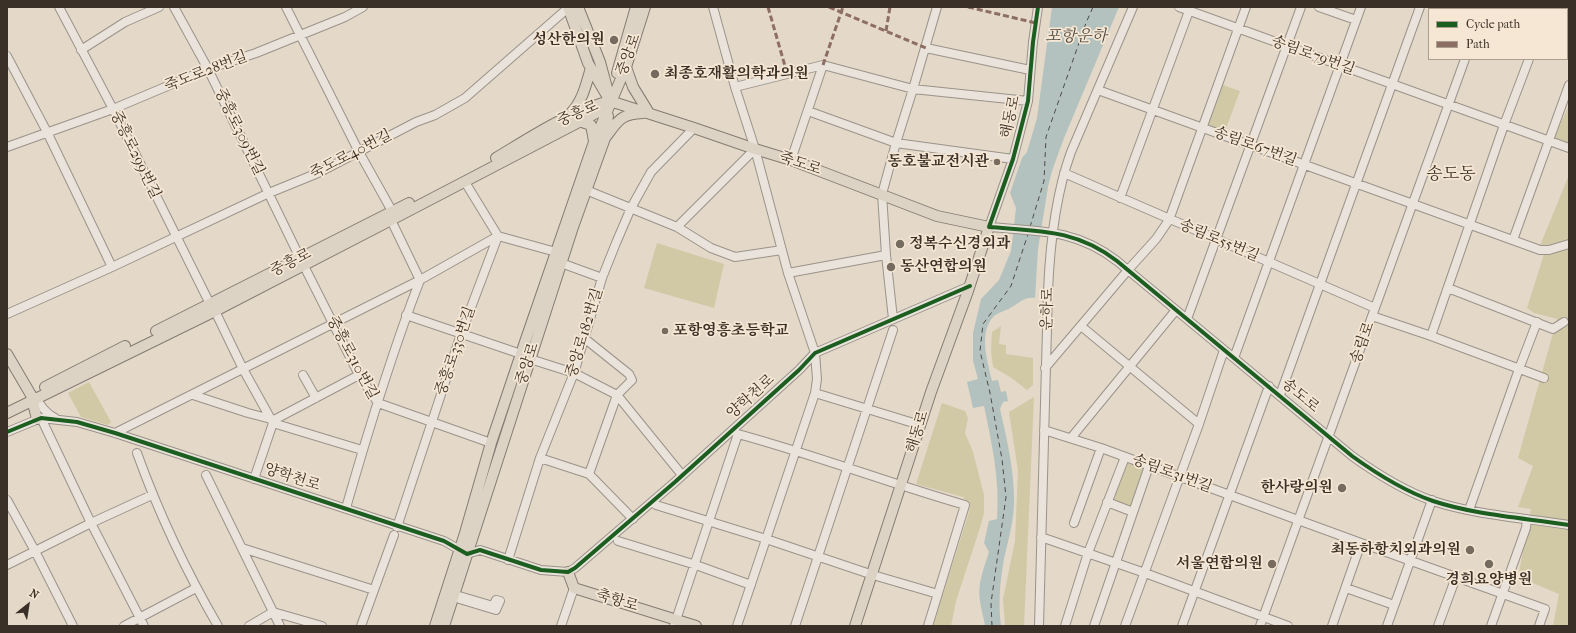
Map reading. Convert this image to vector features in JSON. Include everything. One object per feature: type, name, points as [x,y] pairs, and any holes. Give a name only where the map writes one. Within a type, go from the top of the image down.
[{"type":"main road","points":[[571,7],[591,68],[610,101]]},
{"type":"main road","points":[[571,7],[600,62],[610,101]]},
{"type":"main road","name":"중앙로","points":[[623,66],[636,7]]},
{"type":"main road","name":"중앙로","points":[[463,552],[526,356],[556,252],[594,142],[645,7]]},
{"type":"main road","points":[[602,72],[612,74],[623,66],[633,87],[649,113],[632,114],[621,118],[605,138]]},
{"type":"main road","points":[[566,118],[576,108],[582,97],[591,68]]},
{"type":"main road","name":"중앙로","points":[[444,626],[491,443],[561,263],[605,138],[610,101]]},
{"type":"main road","name":"죽도로","points":[[610,101],[791,160],[937,216],[988,227]]},
{"type":"main road","name":"중흥로","points":[[392,216],[464,177],[543,130],[587,107],[610,101]]},
{"type":"main road","name":"중흥로","points":[[7,413],[33,398],[60,378],[212,307],[392,216],[465,182],[600,111],[610,101]]},
{"type":"main road","points":[[580,121],[591,125],[594,142]]},
{"type":"main road","name":"해동로","points":[[855,626],[873,575],[931,392],[970,286],[988,227]]},
{"type":"main road","points":[[7,354],[33,398],[39,419]]},
{"type":"main road","name":"중흥로","points":[[7,407],[33,398]]},
{"type":"main road","points":[[572,570],[574,588]]},
{"type":"main road","name":"축항로","points":[[574,588],[675,623],[696,626]]},
{"type":"main road","name":"중앙로","points":[[434,626],[451,594]]},
{"type":"street","name":"중흥로299번길","points":[[59,7],[113,109],[176,238],[243,369],[272,421]]},
{"type":"street","points":[[81,50],[125,22],[159,7]]},
{"type":"street","name":"중흥로309번길","points":[[174,7],[208,69],[302,261]]},
{"type":"street","points":[[286,7],[392,216],[420,280],[406,315],[378,403],[491,443]]},
{"type":"street","name":"죽도로28번길","points":[[7,147],[113,109],[208,69],[256,53],[345,17],[363,7]]},
{"type":"street","name":"죽도로40번길","points":[[7,314],[176,238],[269,193],[318,173],[416,122],[435,115],[465,98],[571,7]]},
{"type":"street","points":[[713,7],[735,87],[755,149],[788,273],[815,353],[817,379],[815,393],[737,626]]},
{"type":"street","points":[[893,320],[886,255],[882,194],[896,143],[926,48],[936,7]]},
{"type":"street","name":"해동로","points":[[988,227],[1013,159],[1028,101],[1030,70],[1038,7]]},
{"type":"street","name":"운하로","points":[[1039,626],[1049,267],[1057,204],[1064,173],[1076,139],[1133,7]]},
{"type":"street","name":"송림로79번길","points":[[1179,7],[1286,47],[1569,148]]},
{"type":"street","points":[[1045,368],[1128,270],[1156,240],[1169,220],[1246,7]]},
{"type":"street","points":[[1187,319],[1301,7]]},
{"type":"street","points":[[1319,7],[1356,20]]},
{"type":"street","points":[[1234,358],[1361,7]]},
{"type":"street","points":[[1280,395],[1420,7]]},
{"type":"street","points":[[1120,198],[1189,11]]},
{"type":"street","points":[[926,48],[1030,70]]},
{"type":"street","points":[[7,56],[48,132],[112,267]]},
{"type":"street","name":"송림로","points":[[1260,626],[1465,60]]},
{"type":"street","points":[[1431,336],[1504,125],[1529,60]]},
{"type":"street","points":[[735,87],[823,65],[913,89],[1028,101]]},
{"type":"street","points":[[791,160],[823,65]]},
{"type":"street","points":[[1513,240],[1569,85]]},
{"type":"street","name":"송림로67번길","points":[[1098,90],[1545,251],[1569,244]]},
{"type":"street","points":[[808,112],[896,143],[1013,159]]},
{"type":"street","name":"중앙로182번길","points":[[508,560],[540,458],[574,373],[602,278],[631,208],[651,172],[694,128]]},
{"type":"street","points":[[676,227],[755,149]]},
{"type":"street","name":"송림로55번길","points":[[1064,173],[1169,220],[1320,284],[1374,312],[1431,336],[1544,378]]},
{"type":"street","points":[[465,182],[498,236],[556,252]]},
{"type":"street","points":[[586,190],[676,227],[711,248],[735,257],[782,250]]},
{"type":"street","name":"송도로","points":[[988,227],[1053,233],[1074,237],[1092,244],[1109,254],[1352,456],[1376,473],[1411,492],[1432,500],[1469,510],[1569,525]]},
{"type":"street","points":[[116,433],[420,280],[498,236]]},
{"type":"street","name":"중흥로330번길","points":[[397,527],[461,334],[498,236]]},
{"type":"street","points":[[788,273],[886,255]]},
{"type":"street","name":"중흥로310번길","points":[[302,261],[359,375],[378,403],[362,450],[346,508]]},
{"type":"street","points":[[561,263],[602,278]]},
{"type":"street","name":"양학천로","points":[[572,570],[633,519],[799,370],[815,353],[970,286]]},
{"type":"street","points":[[1448,288],[1553,329],[1564,322]]},
{"type":"street","points":[[1071,438],[1176,310]]},
{"type":"street","name":"중앙로","points":[[406,315],[526,356]]},
{"type":"street","points":[[1469,510],[1537,322]]},
{"type":"street","points":[[1081,326],[1199,424]]},
{"type":"street","points":[[795,626],[893,330]]},
{"type":"street","points":[[584,338],[629,374],[632,380],[617,395],[589,474]]},
{"type":"street","points":[[1125,626],[1180,477],[1224,350]]},
{"type":"street","points":[[526,356],[574,373],[617,395],[682,475]]},
{"type":"street","points":[[303,375],[316,398]]},
{"type":"street","points":[[254,479],[272,421],[359,375]]},
{"type":"street","points":[[1182,626],[1269,386]]},
{"type":"street","points":[[815,393],[920,425]]},
{"type":"street","points":[[193,395],[362,450]]},
{"type":"street","points":[[33,398],[46,414],[57,419]]},
{"type":"street","points":[[39,419],[144,626]]},
{"type":"street","name":"양학천로","points":[[7,432],[39,419],[57,419],[77,422],[116,433],[346,508],[397,527],[444,541],[463,552]]},
{"type":"street","name":"송림로31번길","points":[[1044,430],[1101,448],[1546,609],[1540,626]]},
{"type":"street","name":"양학천로","points":[[708,521],[738,434],[796,450]]},
{"type":"street","points":[[1074,523],[1101,448]]},
{"type":"street","points":[[796,450],[965,505],[928,626]]},
{"type":"street","points":[[138,453],[152,495],[196,588],[218,626]]},
{"type":"street","points":[[1065,626],[1088,553],[1125,457]]},
{"type":"street","points":[[540,458],[589,474],[633,519]]},
{"type":"street","points":[[1094,626],[1149,466]]},
{"type":"street","points":[[206,475],[280,626]]},
{"type":"street","points":[[7,565],[91,523],[152,495]]},
{"type":"street","points":[[7,500],[73,626]]},
{"type":"street","points":[[1387,626],[1432,500]]},
{"type":"street","points":[[1107,502],[1133,512]]},
{"type":"street","points":[[656,505],[766,539],[873,575],[938,594]]},
{"type":"street","points":[[1491,626],[1526,528],[1527,519]]},
{"type":"street","points":[[675,623],[696,565],[708,521]]},
{"type":"street","points":[[361,626],[394,535]]},
{"type":"street","points":[[1041,537],[1145,573],[1288,626]]},
{"type":"street","points":[[618,541],[696,565],[751,585]]},
{"type":"street","points":[[1332,626],[1361,543]]},
{"type":"street","points":[[242,548],[374,590]]},
{"type":"street","points":[[463,552],[480,550],[540,570],[572,570]]},
{"type":"street","points":[[1438,626],[1456,577]]},
{"type":"street","points":[[124,626],[196,588]]},
{"type":"street","points":[[561,626],[574,588]]},
{"type":"street","points":[[1346,588],[1394,605]]},
{"type":"street","points":[[451,594],[493,606],[496,600],[500,601],[496,610],[451,594]]},
{"type":"street","points":[[249,626],[273,612],[322,626]]},
{"type":"shaded area","points":[[1220,84],[1240,91],[1224,134],[1204,126]]},
{"type":"shaded area","points":[[1569,105],[1569,149],[1554,138]]},
{"type":"shaded area","points":[[1569,175],[1569,626],[1553,626],[1559,594],[1518,577],[1531,509],[1518,507],[1533,466],[1518,458],[1557,319],[1534,313],[1527,308],[1545,251],[1539,248]]},
{"type":"shaded area","points":[[657,243],[724,264],[714,308],[644,288]]},
{"type":"shaded area","points":[[1001,326],[999,344],[1006,345],[1006,354],[1033,358],[1033,385],[1027,390],[1010,377],[993,367],[991,351],[992,332]]},
{"type":"shaded area","points":[[89,382],[111,422],[108,425],[81,417],[68,393]]},
{"type":"shaded area","points":[[1034,397],[1024,626],[1005,626],[1003,599],[1015,541],[1018,471],[1009,412]]},
{"type":"shaded area","points":[[942,403],[965,411],[968,418],[965,433],[973,452],[984,495],[984,513],[956,601],[951,626],[933,626],[970,505],[963,497],[916,484]]},
{"type":"shaded area","points":[[1126,460],[1147,467],[1132,509],[1111,502]]},
{"type":"water","name":"포항운하","points":[[1052,7],[1119,7],[1064,138],[1052,171],[1038,249],[1035,298],[1025,299],[995,315],[988,324],[986,332],[985,349],[992,381],[998,380],[1001,392],[1006,391],[1008,401],[1003,402],[1000,409],[1012,469],[1014,505],[1001,584],[1001,626],[985,626],[980,604],[979,588],[989,552],[984,543],[989,521],[997,519],[998,505],[996,476],[984,406],[973,408],[967,382],[978,379],[973,361],[973,333],[981,299],[999,280],[1011,251],[1016,208],[1010,193],[1022,158],[1027,152],[1037,118]]},
{"type":"ferry route","points":[[1030,227],[1044,181],[1046,137],[1093,7]]},
{"type":"ferry route","points":[[992,626],[991,603],[1006,497],[1002,459],[990,393],[980,351],[983,324],[1011,286],[1028,234]]},
{"type":"marked path","points":[[768,7],[787,73]]},
{"type":"marked path","points":[[829,7],[926,48]]},
{"type":"marked path","points":[[823,65],[843,7]]},
{"type":"marked path","points":[[886,31],[890,7]]},
{"type":"marked path","points":[[968,7],[1036,23]]},
{"type":"cycle path","points":[[1038,7],[1033,42],[1028,101],[1013,159],[989,227],[1040,231],[1071,237],[1102,251],[1117,261],[1352,456],[1381,476],[1401,487],[1433,501],[1466,510],[1569,525]]},
{"type":"cycle path","points":[[7,432],[41,418],[77,422],[115,433],[444,541],[467,554],[480,550],[541,570],[568,572],[575,568],[675,482],[799,370],[815,353],[970,286]]},
{"type":"place","name":"성산한의원","points":[[614,40]]},
{"type":"place","name":"최종호재활의학과의원","points":[[655,74]]},
{"type":"place","name":"동호불교전시관","points":[[997,162]]},
{"type":"place","name":"정복수신경외과","points":[[900,244]]},
{"type":"place","name":"동산연합의원","points":[[891,267]]},
{"type":"place","name":"포항영흥초등학교","points":[[665,331]]},
{"type":"place","name":"한사랑의원","points":[[1342,488]]},
{"type":"place","name":"최동하항치외과의원","points":[[1470,550]]},
{"type":"place","name":"서울연합의원","points":[[1272,564]]},
{"type":"place","name":"경희요양병원","points":[[1489,564]]},
{"type":"district","name":"송도동","points":[[1451,175]]}]
